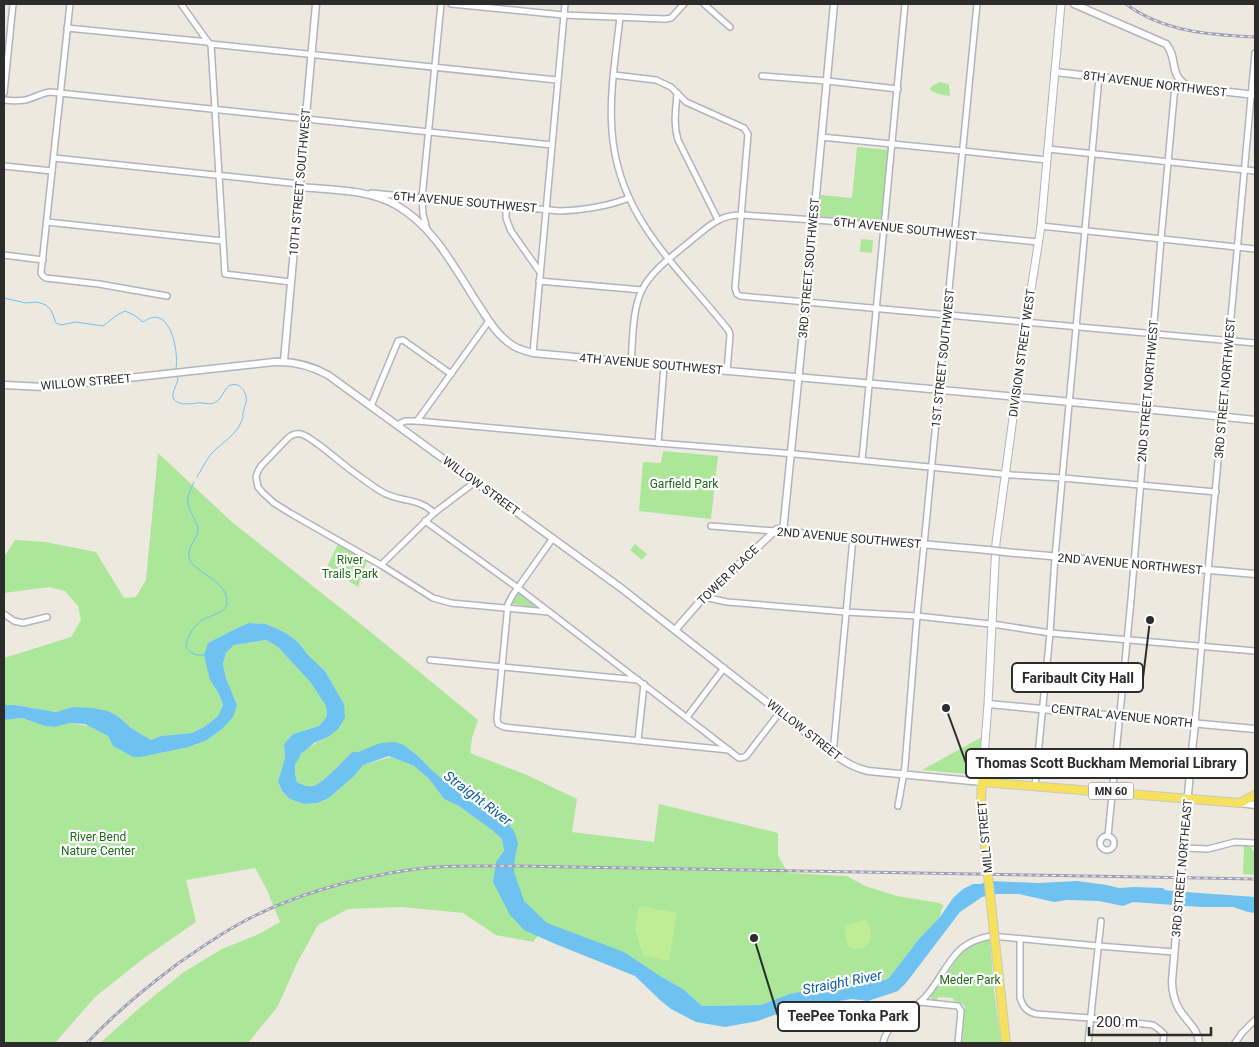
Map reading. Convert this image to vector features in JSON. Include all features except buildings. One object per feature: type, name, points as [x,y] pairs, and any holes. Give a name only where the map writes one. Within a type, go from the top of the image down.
[{"type":"main road","name":"DIVISION STREET WEST","points":[[982,782],[996,543],[1041,226],[1061,4]]},
{"type":"main road","name":"MN 60","points":[[982,782],[1240,802],[1255,795]]},
{"type":"main road","name":"MILL STREET","points":[[982,782],[982,820],[1006,1043]]},
{"type":"street","points":[[4,92],[7,33],[13,4]]},
{"type":"street","points":[[70,4],[41,273],[46,278],[99,284],[167,296]]},
{"type":"street","points":[[181,4],[209,43],[225,274],[290,282]]},
{"type":"street","name":"10TH STREET SOUTHWEST","points":[[284,361],[316,4]]},
{"type":"street","points":[[428,230],[423,214],[422,198],[441,4]]},
{"type":"street","points":[[451,4],[563,15],[668,19],[682,5]]},
{"type":"street","points":[[533,353],[564,4]]},
{"type":"street","points":[[704,4],[730,27]]},
{"type":"street","name":"3RD STREET SOUTHWEST","points":[[783,532],[834,4]]},
{"type":"street","points":[[862,460],[906,4]]},
{"type":"street","name":"1ST STREET SOUTHWEST","points":[[898,806],[904,773],[917,616],[977,4]]},
{"type":"street","points":[[1074,4],[1162,42],[1170,48],[1175,73],[1184,84],[1192,88]]},
{"type":"street","points":[[620,17],[611,116],[618,166],[629,198],[646,230],[729,331],[727,371]]},
{"type":"street","points":[[67,28],[557,80]]},
{"type":"street","name":"3RD STREET NORTHWEST","points":[[1196,724],[1222,416],[1253,95],[1255,53]]},
{"type":"street","name":"2ND STREET NORTHWEST","points":[[1108,836],[1154,334],[1175,86],[1174,67]]},
{"type":"street","name":"8TH AVENUE NORTHWEST","points":[[1055,72],[1253,95]]},
{"type":"street","points":[[614,75],[656,80],[671,88],[686,102],[747,131],[735,288],[740,296],[1255,343]]},
{"type":"street","points":[[762,76],[898,89]]},
{"type":"street","points":[[1035,786],[1099,77]]},
{"type":"street","points":[[4,100],[26,100],[45,93],[60,93],[552,145]]},
{"type":"street","points":[[631,362],[635,317],[642,290],[653,273],[718,220],[675,131],[677,93]]},
{"type":"street","points":[[675,111],[686,102]]},
{"type":"street","points":[[821,137],[1047,160]]},
{"type":"street","points":[[1048,149],[1255,171]]},
{"type":"street","name":"6TH AVENUE SOUTHWEST","points":[[54,158],[358,192],[560,210],[588,209],[629,198]]},
{"type":"street","points":[[4,166],[52,171]]},
{"type":"street","name":"4TH AVENUE SOUTHWEST","points":[[358,192],[396,205],[428,230],[496,330],[512,345],[533,353],[1070,401],[1255,420]]},
{"type":"street","points":[[506,206],[506,218],[511,231],[540,272]]},
{"type":"street","name":"6TH AVENUE SOUTHWEST","points":[[718,220],[733,215],[742,215],[814,220],[1038,242]]},
{"type":"street","points":[[47,222],[223,241]]},
{"type":"street","points":[[1041,226],[1255,248]]},
{"type":"street","points":[[4,255],[43,260]]},
{"type":"street","points":[[540,281],[642,290]]},
{"type":"street","points":[[417,420],[489,321]]},
{"type":"street","points":[[371,406],[400,340],[403,340],[450,374]]},
{"type":"street","name":"WILLOW STREET","points":[[4,385],[55,386],[284,361],[300,363],[318,370],[328,375],[621,588],[846,763],[860,769],[982,782]]},
{"type":"street","points":[[658,443],[664,366]]},
{"type":"street","points":[[4,385],[4,392]]},
{"type":"street","points":[[397,425],[405,421],[417,420],[658,443],[791,453],[932,468],[1216,492]]},
{"type":"street","points":[[434,513],[426,505],[391,496],[383,492],[304,435],[294,434],[287,439],[258,471],[256,477],[258,486],[263,494],[290,513],[382,565],[425,594],[442,601],[550,612]]},
{"type":"street","points":[[382,565],[425,521],[475,482]]},
{"type":"street","points":[[425,521],[550,612],[740,758],[747,755],[780,712]]},
{"type":"street","name":"TOWER PLACE","points":[[675,630],[704,598],[784,522]]},
{"type":"street","name":"2ND AVENUE SOUTHWEST","points":[[711,526],[1005,552]]},
{"type":"street","points":[[553,538],[510,600],[496,719],[498,724],[504,727],[729,750]]},
{"type":"street","points":[[833,754],[853,538]]},
{"type":"street","name":"2ND AVENUE NORTHWEST","points":[[1005,552],[1255,574]]},
{"type":"street","points":[[704,598],[727,602],[917,616],[992,624],[1050,633],[1255,651]]},
{"type":"street","points":[[4,614],[14,621],[23,623],[47,617]]},
{"type":"street","points":[[430,660],[642,682]]},
{"type":"street","points":[[687,717],[724,668]]},
{"type":"street","points":[[638,740],[642,682]]},
{"type":"street","name":"CENTRAL AVENUE NORTH","points":[[988,704],[1255,729]]},
{"type":"street","name":"3RD STREET NORTHEAST","points":[[1196,724],[1177,915],[1172,992],[1180,1010],[1197,1033],[1199,1043]]},
{"type":"street","points":[[1240,802],[1255,804]]},
{"type":"street","points":[[1184,848],[1208,850],[1235,842],[1255,843]]},
{"type":"street","points":[[1088,1043],[1101,921]]},
{"type":"street","points":[[883,1043],[884,1036],[892,1024],[926,997],[958,952],[974,940],[990,936],[1174,952]]},
{"type":"street","points":[[1020,940],[1020,998],[1024,1008],[1028,1011],[1036,1014],[1153,1025],[1164,1034],[1163,1043]]},
{"type":"street","points":[[920,1002],[960,1007],[962,1011],[958,1043]]},
{"type":"street","points":[[1235,1043],[1255,1020]]},
{"type":"green space","points":[[940,82],[949,85],[950,96],[930,90],[932,86]]},
{"type":"green space","points":[[857,147],[889,150],[882,223],[819,216],[821,195],[852,198]]},
{"type":"green space","points":[[861,239],[873,240],[872,253],[860,252]]},
{"type":"green space","name":"Garfield Park","points":[[663,451],[718,456],[711,519],[639,511],[643,462],[661,463]]},
{"type":"green space","name":"River Bend Nature Center","points":[[158,453],[232,522],[478,720],[472,738],[470,753],[527,775],[577,799],[572,832],[654,842],[659,804],[778,833],[778,856],[788,873],[847,876],[865,886],[897,896],[939,903],[944,906],[940,917],[918,940],[889,978],[885,980],[789,994],[761,1005],[702,1006],[683,989],[660,976],[548,924],[533,942],[496,935],[463,913],[402,907],[348,909],[318,925],[297,963],[278,1006],[248,1043],[100,1043],[184,972],[222,949],[259,934],[280,922],[267,890],[255,868],[186,880],[196,922],[144,958],[95,997],[55,1043],[4,1043],[4,720],[22,718],[45,726],[55,727],[69,723],[89,726],[108,736],[113,746],[133,757],[189,747],[207,740],[222,729],[237,705],[226,678],[223,664],[226,653],[234,645],[266,640],[278,647],[311,683],[326,706],[327,716],[319,726],[293,734],[284,744],[285,758],[278,781],[282,791],[290,799],[304,804],[319,803],[329,798],[354,776],[363,765],[391,757],[414,766],[429,779],[444,799],[459,806],[493,830],[502,839],[504,851],[497,862],[515,860],[489,808],[479,800],[462,795],[404,745],[352,752],[317,785],[307,786],[297,782],[294,770],[299,756],[308,748],[328,737],[344,704],[325,671],[308,655],[298,642],[286,633],[266,624],[249,623],[208,643],[210,680],[219,694],[223,705],[218,716],[204,727],[192,733],[161,736],[151,740],[131,728],[119,717],[73,707],[57,712],[4,705],[4,658],[71,637],[81,620],[78,606],[65,591],[49,587],[4,593],[4,555],[15,540],[45,542],[96,552],[124,598],[136,597],[146,580]]},
{"type":"green space","name":"River Trails Park","points":[[338,544],[367,561],[358,587],[327,567]]},
{"type":"green space","points":[[635,544],[647,554],[642,560],[630,550]]},
{"type":"green space","points":[[519,592],[536,605],[533,607],[513,604],[512,601]]},
{"type":"green space","points":[[982,737],[978,775],[922,770]]},
{"type":"green space","points":[[1244,845],[1249,845],[1255,853],[1255,875],[1243,874]]},
{"type":"green space","points":[[639,906],[677,913],[669,961],[643,956],[635,929]]},
{"type":"green space","points":[[864,920],[867,921],[870,927],[871,933],[868,943],[861,949],[848,947],[844,928],[846,925]]},
{"type":"green space","name":"Meder Park","points":[[990,939],[1001,1043],[962,1043],[964,1005],[954,1001],[953,998],[938,997],[937,1000],[932,1000],[931,996],[964,949],[975,942]]},
{"type":"water","points":[[249,623],[266,624],[286,633],[298,642],[308,655],[325,671],[344,704],[345,718],[338,729],[328,737],[314,743],[301,754],[295,765],[297,782],[307,786],[317,785],[352,752],[358,752],[380,743],[395,742],[404,745],[462,795],[479,800],[502,816],[514,831],[518,843],[514,872],[524,901],[547,923],[624,952],[683,989],[702,1006],[761,1005],[789,994],[885,980],[889,978],[918,940],[940,917],[953,898],[963,889],[973,884],[990,881],[1039,883],[1077,881],[1119,888],[1163,888],[1172,891],[1255,897],[1255,913],[1233,907],[1200,907],[1133,902],[1123,906],[1099,901],[1067,900],[1054,902],[1019,894],[997,894],[982,897],[960,912],[898,991],[868,1001],[852,999],[839,1001],[831,1006],[774,1015],[758,1021],[725,1027],[696,1022],[671,1009],[635,976],[524,930],[510,915],[493,882],[496,862],[504,851],[502,839],[459,806],[444,799],[429,779],[414,766],[389,756],[363,765],[354,776],[329,798],[318,803],[304,804],[290,799],[282,791],[278,781],[285,758],[284,744],[293,734],[319,726],[327,716],[326,706],[311,683],[278,647],[266,640],[234,645],[226,653],[223,664],[226,678],[237,705],[233,717],[222,729],[207,740],[189,747],[133,757],[113,746],[108,736],[85,724],[69,723],[55,727],[45,726],[22,718],[4,720],[4,705],[56,712],[73,707],[92,708],[108,711],[151,740],[161,736],[192,733],[204,727],[218,716],[223,705],[219,694],[210,680],[204,655],[208,643]]},
{"type":"waterway","points":[[4,298],[46,305],[51,310],[56,323],[61,325],[76,322],[103,326],[125,311],[143,322],[152,318],[160,318],[171,331],[176,351],[176,369]]},
{"type":"waterway","points":[[177,376],[178,379],[173,397],[174,400],[180,403],[214,403],[233,384],[241,388],[246,397],[240,425],[211,454],[197,477]]},
{"type":"waterway","points":[[194,482],[189,493],[188,504],[198,529],[190,549],[189,558],[195,567],[218,583],[226,594],[227,601],[225,608],[197,624],[188,639],[186,647],[196,655],[204,655]]},
{"type":"railway","points":[[1126,4],[1156,21],[1171,26],[1205,33],[1255,37]]},
{"type":"railway","points":[[87,1043],[119,1012],[164,974],[207,944],[258,914],[322,889],[388,873],[422,868],[515,866],[1255,879]]},
{"type":"place","name":"Faribault City Hall","points":[[1150,620]]},
{"type":"place","name":"Thomas Scott Buckham Memorial Library","points":[[946,708]]},
{"type":"place","name":"TeePee Tonka Park","points":[[754,938]]},
{"type":"water label","name":"Straight River","points":[[478,798]]},
{"type":"water label","name":"Straight River","points":[[842,982]]}]
